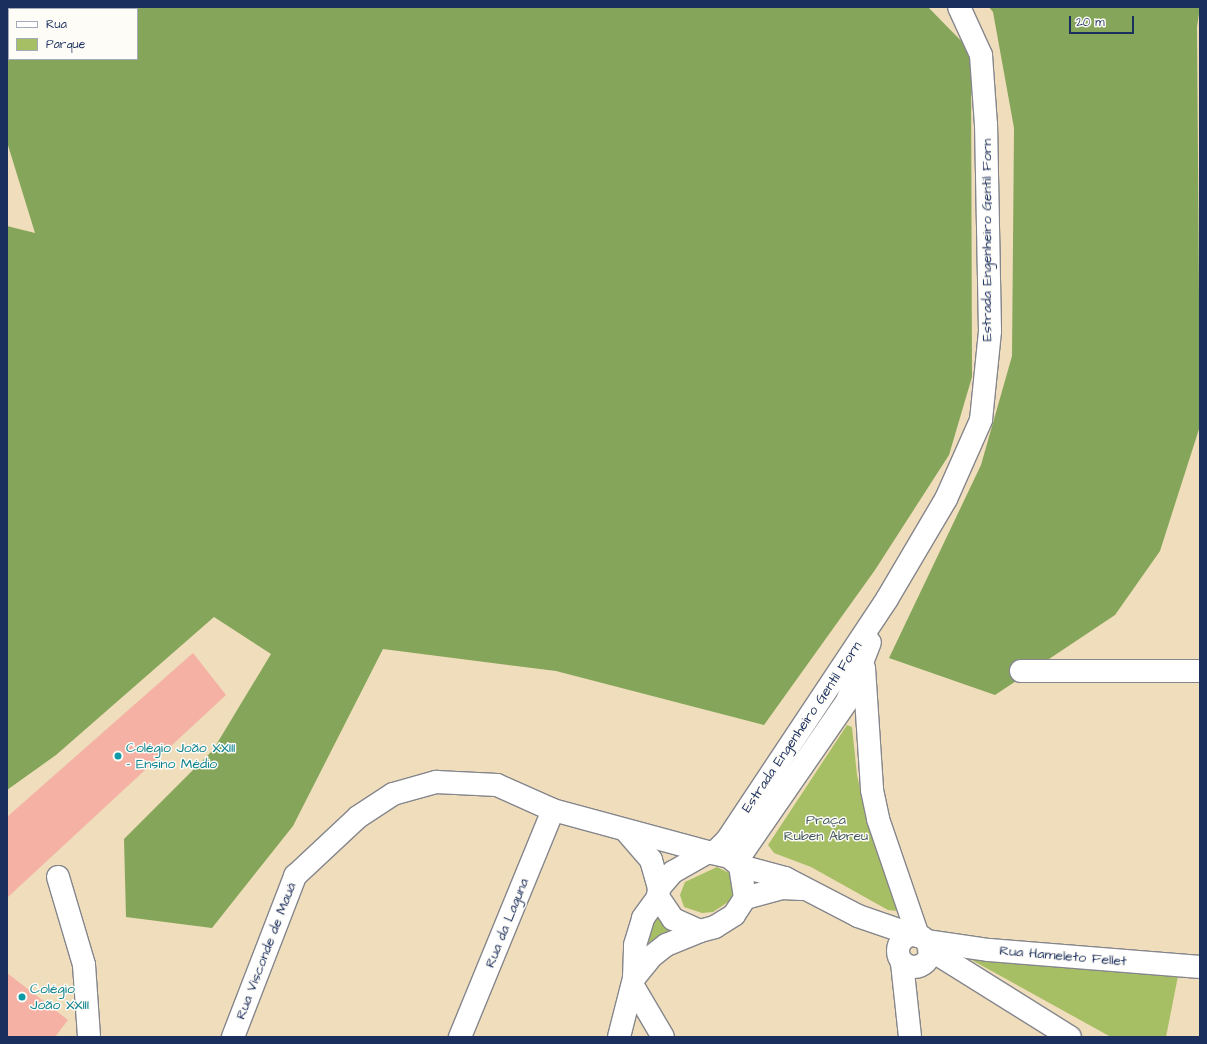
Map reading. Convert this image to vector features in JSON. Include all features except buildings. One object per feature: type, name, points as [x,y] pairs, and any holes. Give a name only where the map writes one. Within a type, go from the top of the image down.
[{"type":"main road","name":"Estrada Engenheiro Gentil Forn","points":[[711,853],[725,843],[887,599],[946,499],[981,420],[990,331],[986,124],[982,54],[960,7]]},
{"type":"main road","name":"Estrada Engenheiro Gentil Forn","points":[[738,864],[847,701],[887,599]]},
{"type":"main road","points":[[863,661],[872,790],[906,906],[915,949],[910,1037]]},
{"type":"main road","points":[[1021,671],[1200,671]]},
{"type":"main road","name":"Rua Visconde de Mauá","points":[[233,1037],[295,876],[358,817],[393,794],[436,782],[497,785],[553,810],[711,853],[738,864],[758,868],[807,889],[915,949]]},
{"type":"main road","name":"Rua da Laguna","points":[[460,1037],[553,810]]},
{"type":"main road","points":[[626,831],[650,860],[658,892],[673,919],[700,931]]},
{"type":"main road","points":[[619,1037],[633,982],[632,955],[650,903],[673,872],[711,853]]},
{"type":"main road","points":[[738,864],[745,898]]},
{"type":"main road","points":[[58,877],[84,965],[89,1037]]},
{"type":"main road","points":[[633,982],[652,956],[666,945],[700,931],[715,927],[734,915],[745,898],[782,888],[807,889]]},
{"type":"main road","points":[[915,949],[982,982],[1070,1037]]},
{"type":"main road","name":"Rua Hameleto Fellet","points":[[915,949],[1200,967]]},
{"type":"main road","points":[[633,982],[663,1037]]},
{"type":"green space","points":[[7,7],[928,7],[971,51],[972,377],[949,455],[875,570],[764,725],[556,671],[383,649],[293,826],[212,928],[126,917],[124,839],[213,750],[271,654],[214,617],[56,755],[7,790],[7,226],[35,233],[7,142]]},
{"type":"green space","points":[[989,7],[1200,7],[1197,27],[1200,426],[1160,551],[1115,615],[995,695],[889,658],[981,465],[1012,356],[1014,128],[993,12]]},
{"type":"green space","name":"Praça Ruben Abreu","points":[[847,725],[852,727],[857,775],[868,825],[898,911],[888,910],[811,867],[774,853],[768,845]]},
{"type":"green space","points":[[717,867],[731,874],[735,892],[728,902],[713,912],[702,913],[684,907],[680,895],[685,882]]},
{"type":"green space","points":[[654,913],[671,931],[652,943],[642,938]]},
{"type":"green space","points":[[969,953],[1178,976],[1166,1037],[1111,1037],[968,958]]},
{"type":"place","name":"Colégio João XXIII - Ensino Médio","points":[[118,756]]},
{"type":"place","name":"Colégio João XXIII","points":[[22,997]]}]
